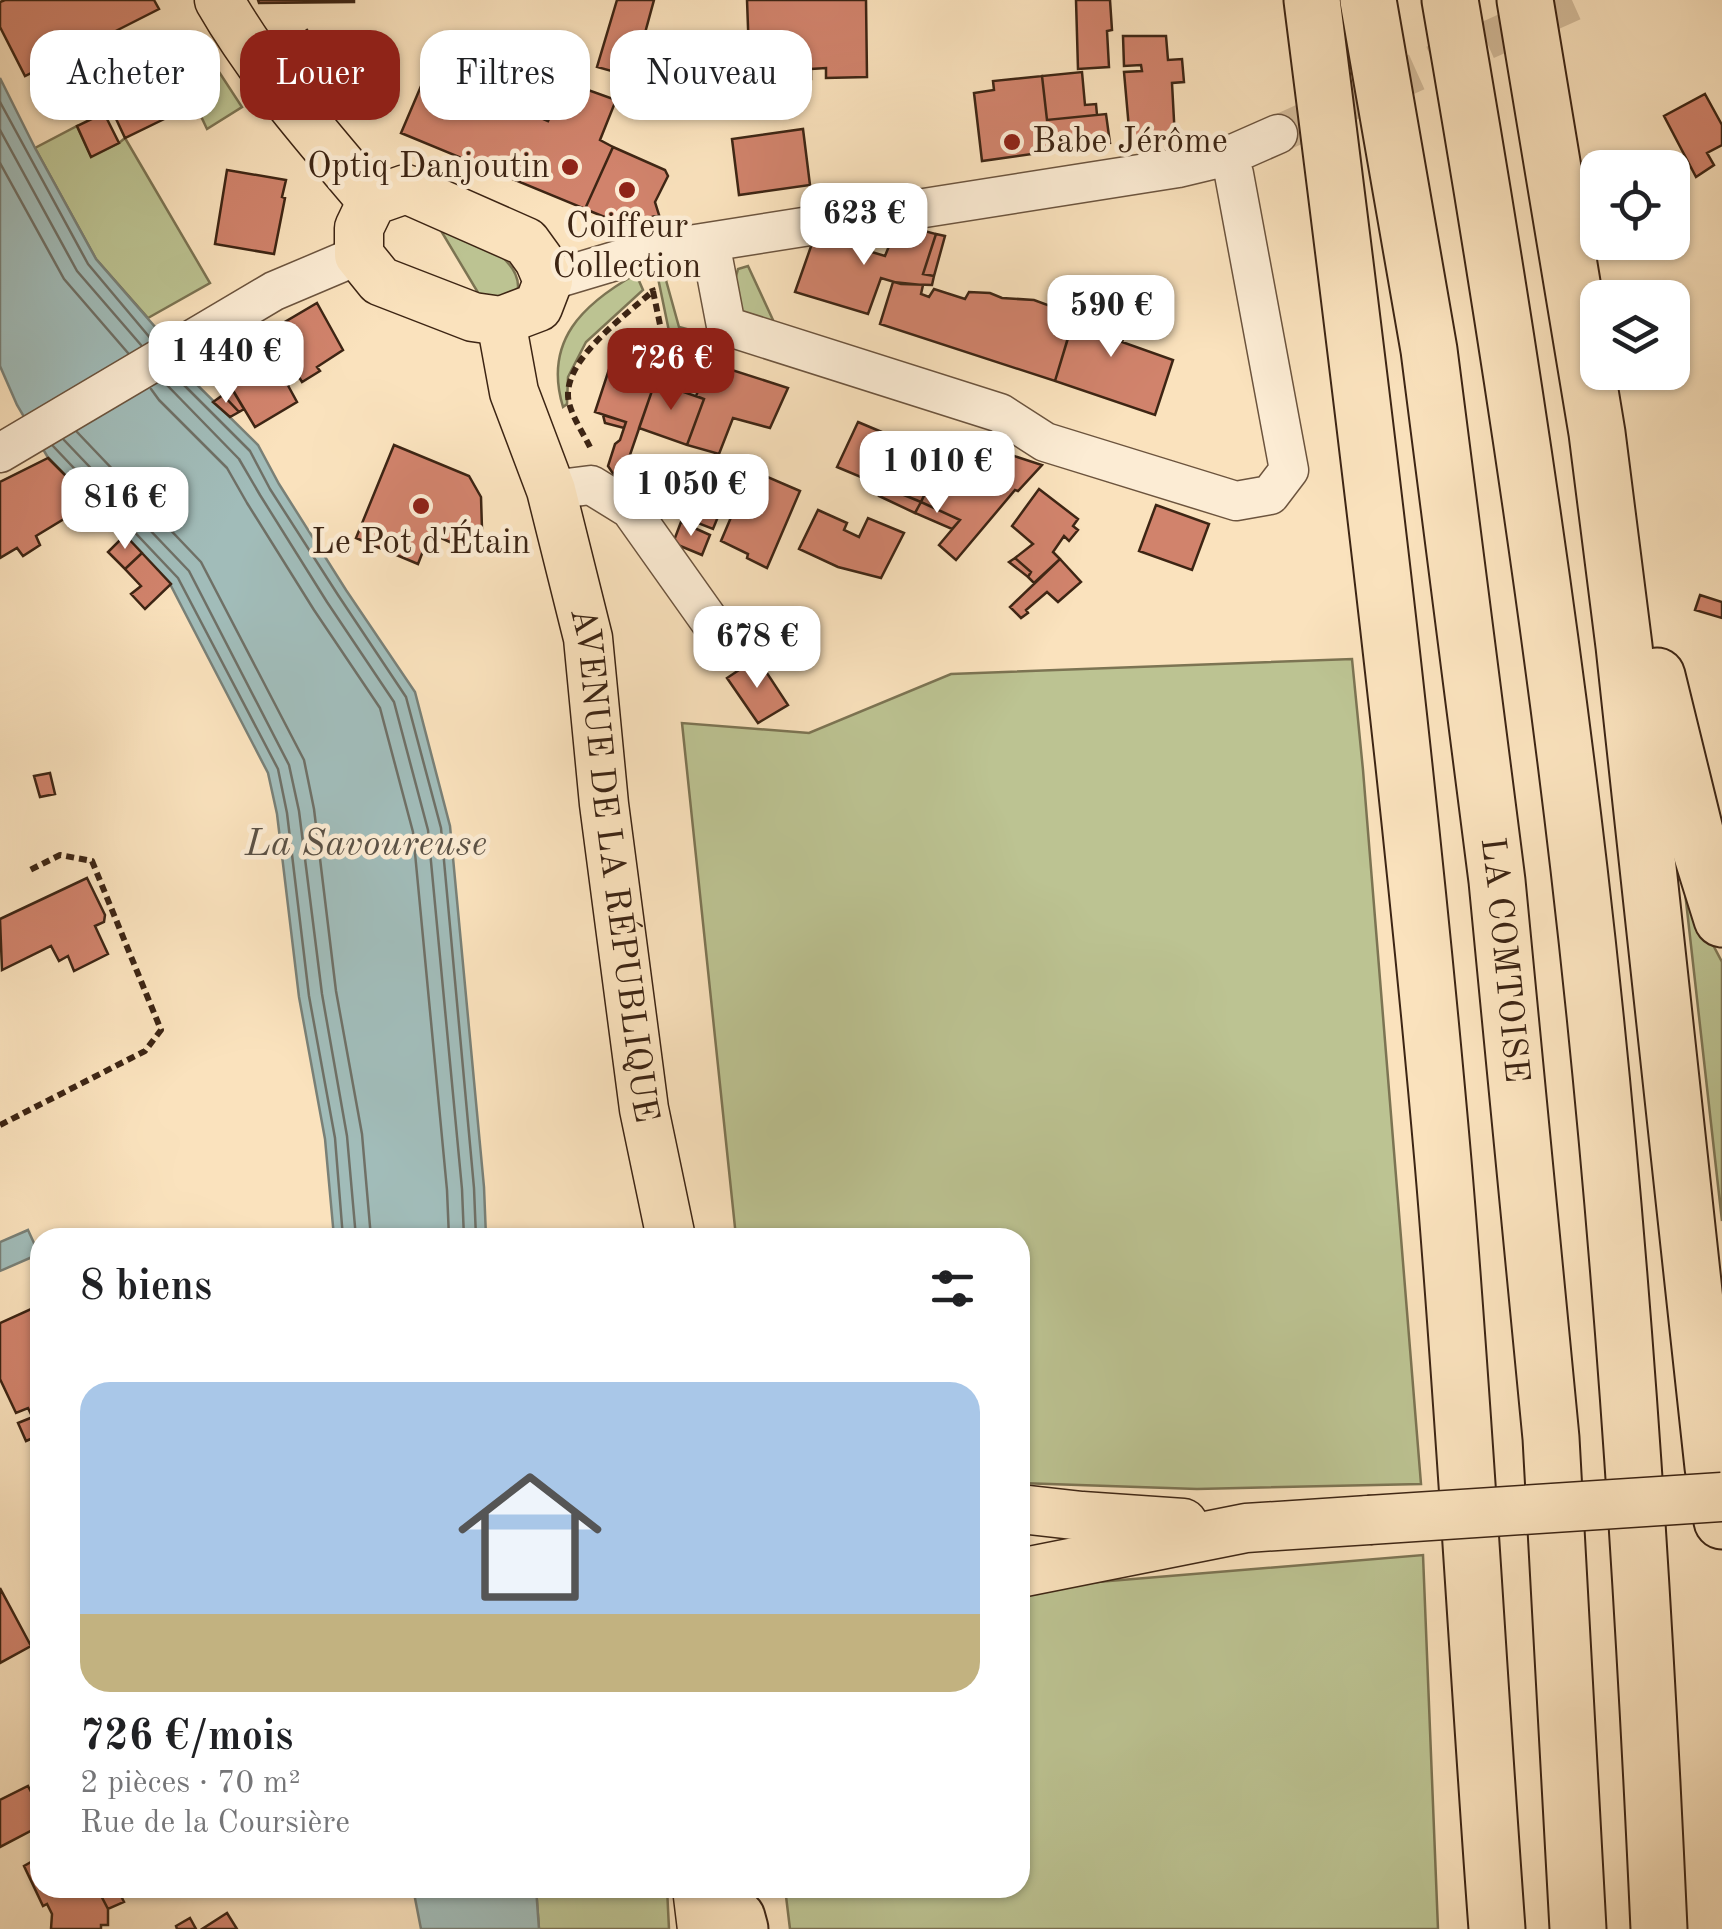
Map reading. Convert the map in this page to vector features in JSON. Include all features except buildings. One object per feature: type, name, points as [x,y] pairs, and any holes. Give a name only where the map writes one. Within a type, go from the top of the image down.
[{"type":"highway","points":[[1312,0],[1417,883],[1452,1280],[1494,1915]]},
{"type":"highway","name":"LA COMTOISE","points":[[1368,0],[1428,350],[1498,881],[1552,1438],[1578,1929]]},
{"type":"highway","points":[[1450,0],[1510,355],[1582,888],[1612,1186],[1643,1621],[1659,1929]]},
{"type":"highway","points":[[1525,0],[1597,434],[1722,1522]]},
{"type":"highway","points":[[1597,434],[1697,839],[1722,919]]},
{"type":"main road","points":[[220,0],[258,62],[372,200]]},
{"type":"main road","points":[[406,190],[526,242],[548,281],[538,307],[501,321],[472,316],[380,281],[359,255],[359,228],[372,200],[406,190]]},
{"type":"main road","name":"AVENUE DE LA RÉPUBLIQUE","points":[[501,321],[514,392],[551,490],[588,638],[604,804],[644,1109],[669,1228]]},
{"type":"main road","points":[[1030,1571],[1246,1528],[1722,1498]]},
{"type":"main road","points":[[1030,1510],[1246,1528]]},
{"type":"street","points":[[548,281],[644,252],[1178,168],[1228,156],[1278,134]]},
{"type":"street","points":[[710,242],[726,326],[1000,413],[1045,442],[1236,501],[1270,495],[1289,470],[1228,156]]},
{"type":"street","points":[[10,448],[274,291],[359,255]]},
{"type":"street","points":[[551,490],[591,484],[630,509],[728,647]]},
{"type":"path","points":[[601,491],[602,474],[568,401],[570,376],[587,352],[652,291],[644,252]]},
{"type":"path","points":[[0,1125],[145,1051],[161,1030],[92,861],[60,856],[28,871]]},
{"type":"green space","points":[[220,73],[240,108],[207,129],[203,120],[220,120]]},
{"type":"green space","points":[[77,126],[91,156],[125,138],[210,283],[148,318],[96,259],[35,148]]},
{"type":"green space","points":[[434,219],[499,254],[516,276],[518,288],[500,302],[480,296]]},
{"type":"green space","points":[[748,266],[779,333],[754,324],[739,307],[736,276],[738,269]]},
{"type":"green space","points":[[664,273],[679,327],[709,335],[709,345],[670,336],[658,278]]},
{"type":"green space","points":[[636,274],[643,290],[586,342],[568,377],[567,404],[563,407],[559,363],[572,327],[599,298]]},
{"type":"green space","points":[[1352,659],[1421,1484],[1197,1489],[1030,1483],[1030,1228],[735,1228],[682,723],[809,733],[951,674]]},
{"type":"green space","points":[[1685,892],[1722,962],[1722,1221]]},
{"type":"green space","points":[[1423,1555],[1438,1929],[790,1929],[786,1898],[1030,1898],[1030,1595],[1049,1586]]},
{"type":"green space","points":[[537,1898],[667,1898],[669,1929],[539,1929]]},
{"type":"water","name":"La Savoureuse","points":[[0,78],[96,259],[156,328],[185,373],[258,445],[346,590],[415,692],[450,826],[486,1228],[333,1228],[325,1139],[299,997],[277,814],[268,773],[170,584],[47,456],[0,366]]},
{"type":"water","points":[[28,1230],[30,1258],[0,1271],[0,1242]]},
{"type":"water","points":[[415,1898],[537,1898],[539,1929],[421,1929]]},
{"type":"tunnel","points":[[1278,134],[1577,0]]},
{"type":"place","name":"Babe Jérôme","points":[[1012,142]]},
{"type":"place","name":"Optiq Danjoutin","points":[[570,167]]},
{"type":"place","name":"Coiffeur Collection","points":[[627,190]]},
{"type":"place","name":"Le Pot d'Étain","points":[[421,506]]}]
